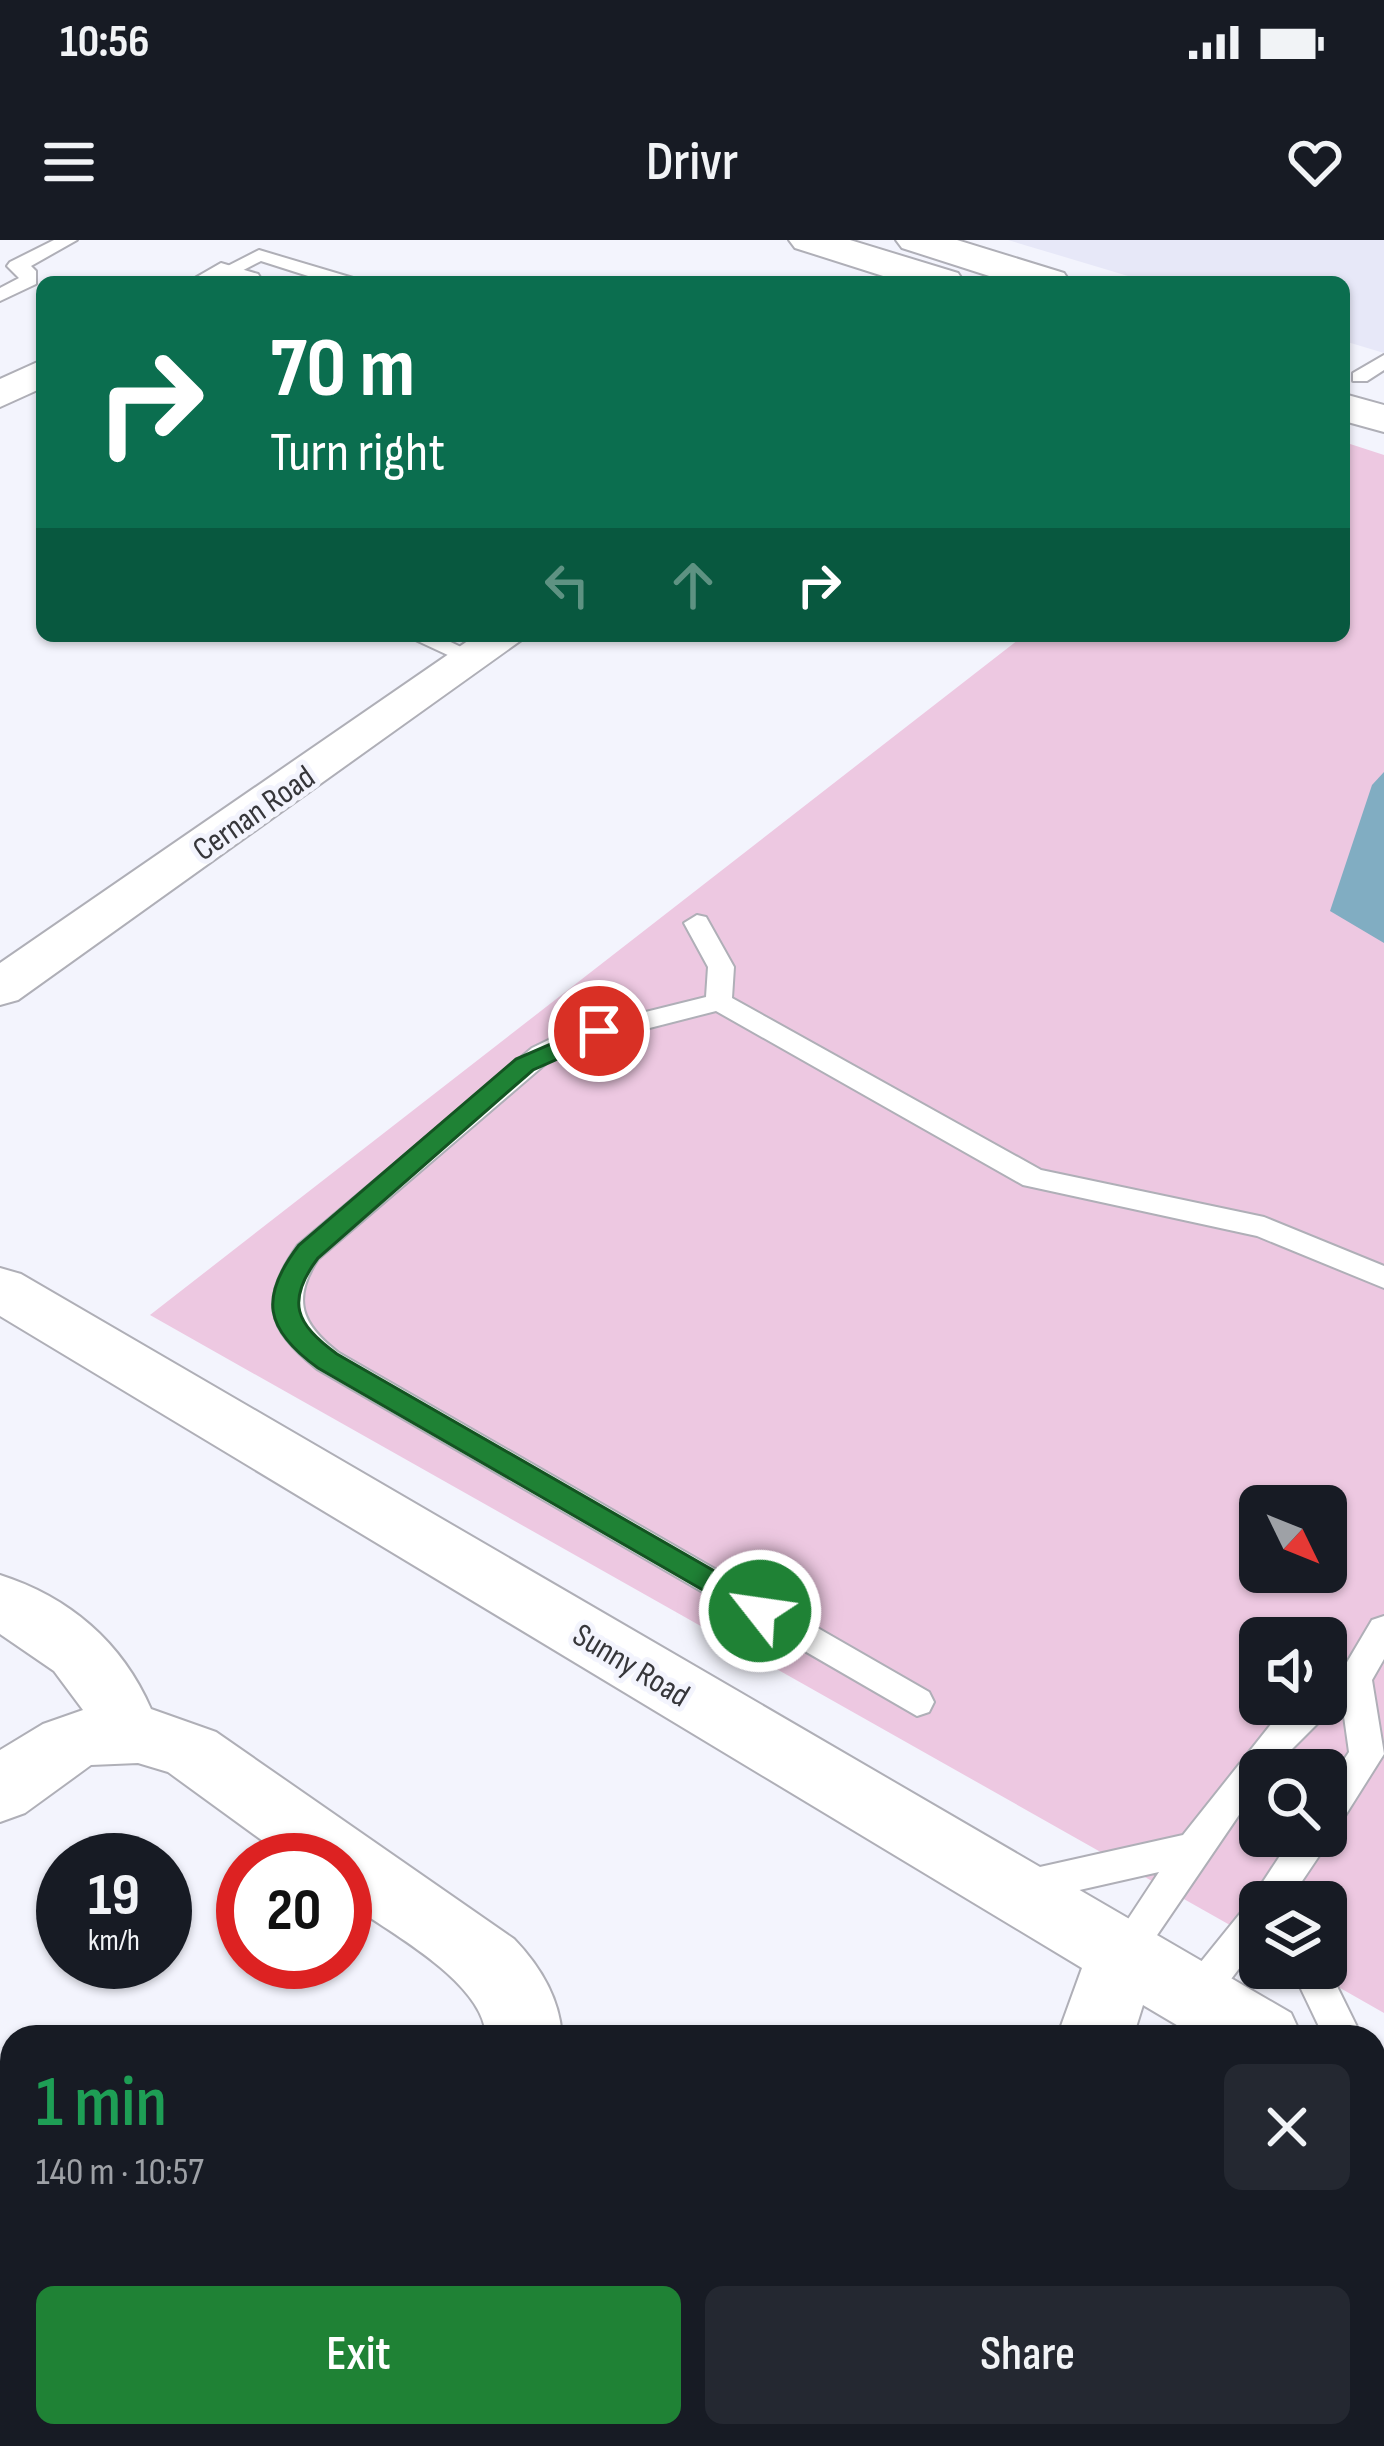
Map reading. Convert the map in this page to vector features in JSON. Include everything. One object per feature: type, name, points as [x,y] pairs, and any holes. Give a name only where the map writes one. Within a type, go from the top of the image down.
[{"type":"main road","points":[[809,240],[925,276]]},
{"type":"main road","points":[[916,240],[1031,276]]},
{"type":"main road","points":[[1363,380],[1384,419]]},
{"type":"street","points":[[0,395],[36,375]]},
{"type":"street","name":"Cernan Road","points":[[3,982],[484,644]]},
{"type":"street","name":"Sunny Road","points":[[0,1289],[1244,2025]]},
{"type":"street","points":[[0,1601],[92,1665],[114,1690],[124,1730]]},
{"type":"street","points":[[0,1792],[59,1747],[124,1730],[159,1736],[192,1752],[452,1934],[512,1988],[524,2025]]},
{"type":"street","points":[[1099,2025],[1123,1954]]},
{"type":"street","points":[[1146,2025],[1196,1996]]},
{"type":"lane","points":[[8,263],[68,240]]},
{"type":"lane","points":[[228,276],[259,255],[327,276]]},
{"type":"lane","points":[[0,295],[29,280],[27,272],[8,263]]},
{"type":"lane","points":[[697,923],[721,967],[718,1002]]},
{"type":"lane","points":[[917,1702],[328,1361],[302,1342],[289,1320],[283,1300],[288,1278],[308,1252],[525,1065],[574,1038],[718,1002],[1021,1172],[1264,1226],[1384,1278]]},
{"type":"lane","points":[[1347,1680],[1384,1629]]},
{"type":"lane","points":[[1347,1703],[1367,1754],[1347,1784]]},
{"type":"lane","points":[[1123,1954],[1289,1725]]},
{"type":"lane","points":[[1010,1889],[1200,1847]]},
{"type":"lane","points":[[1196,1996],[1239,1943]]},
{"type":"lane","points":[[1319,1989],[1337,2025]]},
{"type":"shaded area","points":[[1008,240],[1384,240],[1384,353],[1350,343],[1350,276],[1128,276]]},
{"type":"shaded area","points":[[1350,444],[1384,455],[1384,2013],[1342,1989],[1347,1989],[1347,1881],[1239,1881],[1239,1930],[150,1315],[1015,642],[1350,642]]},
{"type":"water","points":[[1384,772],[1384,943],[1330,911],[1372,785]]},
{"type":"route","points":[[599,1031],[556,1046],[525,1065],[308,1252],[288,1278],[283,1300],[302,1342],[328,1361],[760,1611]]}]
